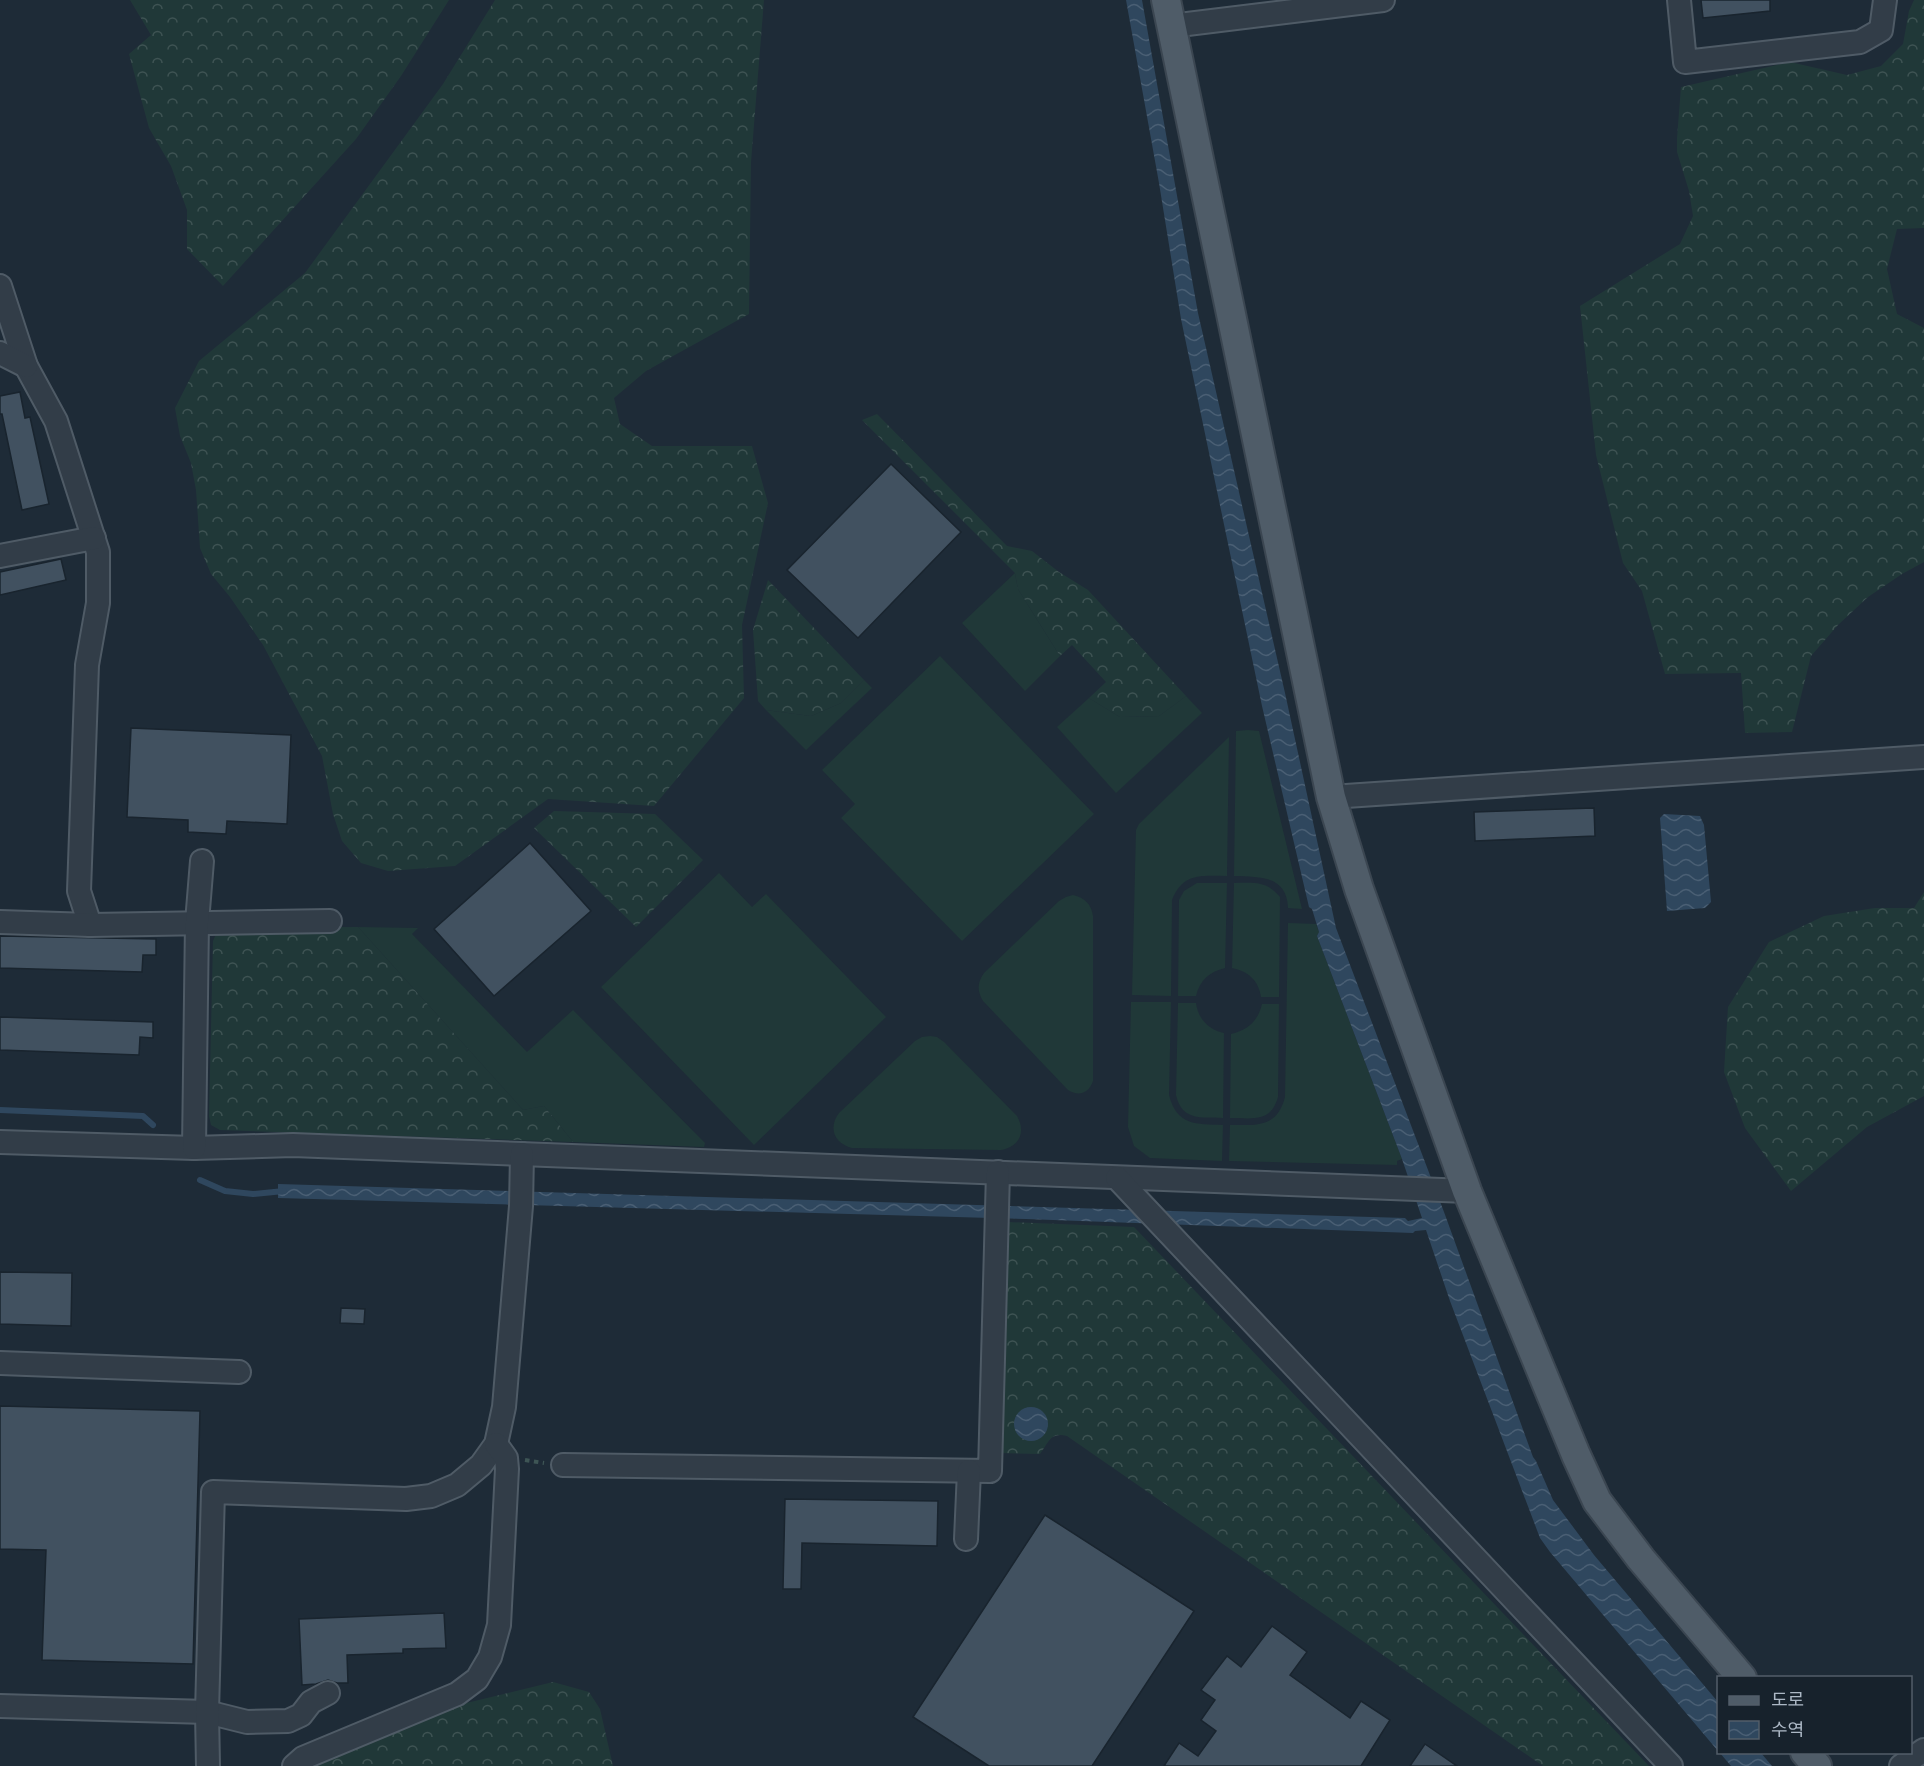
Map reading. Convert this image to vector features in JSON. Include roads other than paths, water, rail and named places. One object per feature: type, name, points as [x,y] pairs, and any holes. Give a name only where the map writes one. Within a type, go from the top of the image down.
[{"type":"main road","points":[[1168,13],[1331,797],[1359,889],[1467,1191],[1597,1502],[1641,1559],[1741,1676]]},
{"type":"main road","points":[[1807,1754],[1817,1766]]},
{"type":"street","points":[[1168,13],[1383,0]]},
{"type":"street","points":[[1679,0],[1685,62],[1860,42],[1881,30],[1885,0]]},
{"type":"street","points":[[0,286],[26,366],[56,421],[98,552],[98,603],[87,665],[79,891],[90,925]]},
{"type":"street","points":[[0,354],[26,366]]},
{"type":"street","points":[[0,556],[94,538]]},
{"type":"street","points":[[1331,797],[1924,757]]},
{"type":"street","points":[[194,1148],[197,922],[202,861]]},
{"type":"street","points":[[0,922],[90,925],[330,921]]},
{"type":"street","points":[[0,1142],[194,1148],[293,1145],[1467,1191]]},
{"type":"street","points":[[294,1766],[303,1758],[457,1694],[477,1679],[490,1657],[499,1625],[501,1451],[521,1196],[522,1154]]},
{"type":"street","points":[[563,1465],[990,1471],[998,1172]]},
{"type":"street","points":[[1117,1178],[1671,1766]]},
{"type":"street","points":[[0,1363],[239,1372]]},
{"type":"street","points":[[208,1766],[207,1712],[213,1492],[406,1499],[431,1496],[457,1485],[501,1451]]},
{"type":"street","points":[[966,1539],[969,1471]]},
{"type":"street","points":[[0,1706],[207,1712],[247,1722],[288,1720],[301,1715],[311,1702],[328,1693]]},
{"type":"street","points":[[1901,1766],[1924,1750]]},
{"type":"water","points":[[1126,0],[1142,0],[1198,313],[1336,928],[1444,1212],[1533,1457],[1553,1500],[1594,1555],[1717,1701],[1717,1750],[1540,1538],[1450,1301],[1426,1230],[1413,1233],[1026,1219],[278,1198],[278,1184],[1405,1218],[1408,1221],[1422,1218],[1402,1159],[1317,936],[1319,932],[1312,909],[1309,907],[1262,706],[1181,319]]},
{"type":"water","points":[[1664,814],[1700,816],[1704,825],[1711,902],[1705,908],[1667,911],[1660,818]]},
{"type":"water","points":[[1031,1407],[1043,1412],[1048,1424],[1043,1436],[1031,1441],[1019,1436],[1014,1424],[1019,1412]]},
{"type":"water","points":[[1721,1754],[1762,1754],[1772,1766],[1731,1766]]},
{"type":"waterway","points":[[0,1110],[143,1116],[153,1125]]},
{"type":"waterway","points":[[200,1180],[225,1191],[253,1194],[284,1191]]}]
